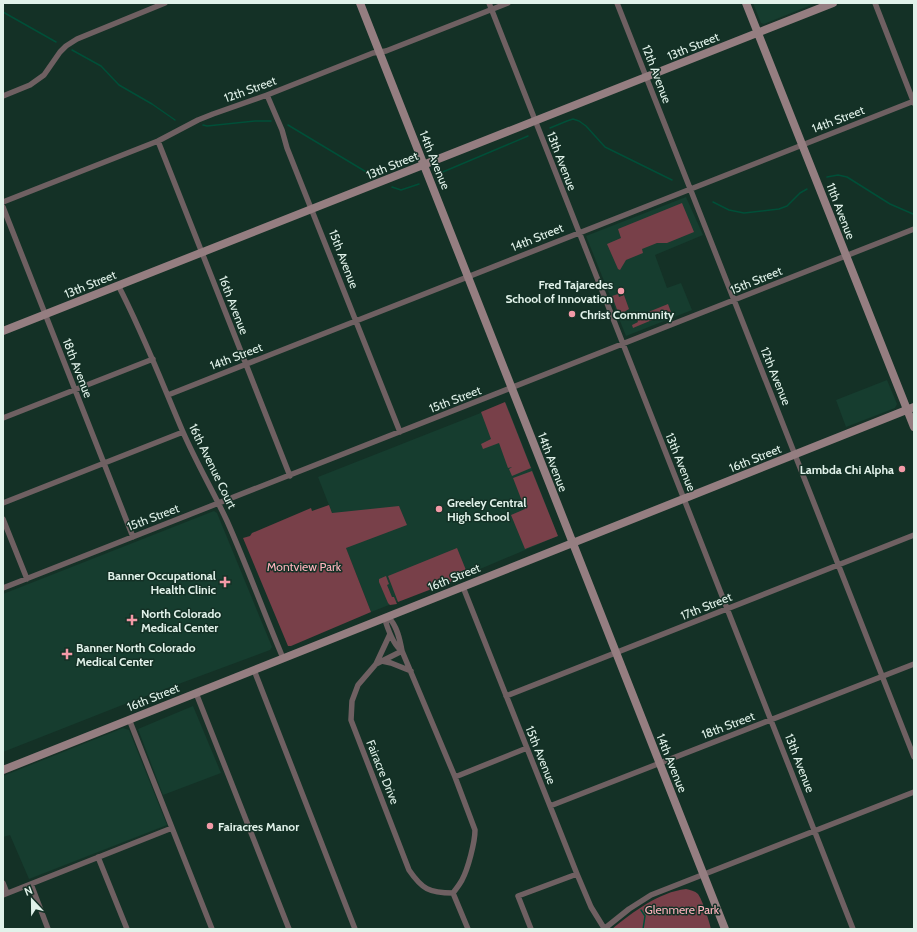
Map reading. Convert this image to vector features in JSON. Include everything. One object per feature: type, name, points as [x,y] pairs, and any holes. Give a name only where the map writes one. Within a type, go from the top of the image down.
[{"type":"street","points":[[3,96],[30,85],[44,75],[60,52],[70,43],[119,21],[165,3]]},
{"type":"street","name":"14th Avenue","points":[[360,3],[725,929]]},
{"type":"street","name":"13th Avenue","points":[[489,3],[853,929]]},
{"type":"street","name":"12th Street","points":[[3,202],[158,141],[198,120],[373,54],[380,53],[508,3]]},
{"type":"street","name":"12th Avenue","points":[[617,3],[914,757]]},
{"type":"street","name":"11th Avenue","points":[[746,3],[846,256],[911,409],[914,428]]},
{"type":"street","name":"13th Street","points":[[3,331],[833,3]]},
{"type":"street","points":[[875,3],[914,102]]},
{"type":"street","name":"15th Avenue","points":[[266,95],[313,209],[400,432]]},
{"type":"street","name":"14th Street","points":[[168,395],[579,232],[914,102]]},
{"type":"street","name":"16th Avenue","points":[[158,141],[290,476]]},
{"type":"street","name":"18th Avenue","points":[[3,207],[133,537]]},
{"type":"street","name":"15th Street","points":[[3,588],[623,345],[914,229]]},
{"type":"street","name":"16th Avenue Court","points":[[118,285],[134,314],[183,432],[204,478],[219,504],[283,658]]},
{"type":"street","points":[[3,418],[153,359]]},
{"type":"street","name":"16th Street","points":[[3,770],[911,409]]},
{"type":"street","points":[[3,503],[183,432]]},
{"type":"street","points":[[3,519],[27,579]]},
{"type":"street","name":"17th Street","points":[[506,696],[914,535]]},
{"type":"street","name":"15th Avenue","points":[[463,587],[577,874],[591,907],[604,929]]},
{"type":"street","points":[[402,652],[398,649],[390,634],[386,623],[388,617],[393,621],[400,640],[402,652],[455,777],[474,830],[475,837],[462,879],[453,893],[468,929]]},
{"type":"street","points":[[376,664],[390,634]]},
{"type":"street","name":"Fairacre Drive","points":[[402,652],[376,664],[358,685],[352,701],[351,720],[409,870],[419,883],[429,890],[437,893],[453,893]]},
{"type":"street","points":[[382,661],[411,671]]},
{"type":"street","name":"18th Street","points":[[550,806],[914,664]]},
{"type":"street","points":[[254,670],[355,929]]},
{"type":"street","points":[[196,693],[289,929]]},
{"type":"street","points":[[129,719],[212,929]]},
{"type":"street","points":[[455,777],[527,748]]},
{"type":"street","points":[[604,929],[642,900],[703,874],[914,792]]},
{"type":"street","points":[[3,883],[5,894],[172,828]]},
{"type":"street","points":[[98,857],[127,929]]},
{"type":"street","points":[[531,929],[518,896],[577,874]]},
{"type":"street","points":[[31,884],[48,929]]},
{"type":"shaded area","points":[[753,3],[816,3],[764,24],[761,23]]},
{"type":"shaded area","points":[[686,197],[703,235],[655,255],[667,288],[681,283],[692,310],[626,336],[586,236]]},
{"type":"shaded area","points":[[887,380],[897,404],[895,408],[846,427],[836,400]]},
{"type":"shaded area","name":"Greeley Central High School","points":[[506,403],[558,536],[466,575],[371,612],[318,477]]},
{"type":"shaded area","name":"North Colorado Medical Center","points":[[214,511],[217,513],[272,647],[270,650],[130,702],[3,752],[3,594]]},
{"type":"shaded area","points":[[193,706],[221,773],[163,795],[138,729]]},
{"type":"shaded area","points":[[123,728],[129,730],[167,825],[29,879],[10,835],[3,837],[3,776]]},
{"type":"green space","points":[[682,203],[694,232],[667,243],[657,243],[642,249],[643,253],[626,260],[620,270],[618,269],[607,244],[621,238],[618,229]]},
{"type":"green space","points":[[618,294],[619,297],[624,295],[629,309],[619,315],[612,296]]},
{"type":"green space","points":[[668,304],[671,312],[633,328],[632,325],[638,322],[636,317]]},
{"type":"green space","points":[[505,402],[531,468],[512,476],[509,469],[512,467],[508,468],[499,443],[483,449],[481,444],[491,439],[481,412]]},
{"type":"green space","points":[[532,471],[558,536],[525,549],[511,515],[525,509],[513,478]]},
{"type":"green space","name":"Montview Park","points":[[329,505],[332,513],[399,506],[407,525],[346,548],[371,612],[288,646],[243,538],[311,508],[312,511]]},
{"type":"green space","points":[[457,548],[468,575],[398,602],[388,576]]},
{"type":"green space","points":[[386,576],[389,584],[387,585],[397,604],[390,605],[388,603],[379,582],[379,579]]},
{"type":"green space","name":"Glenmere Park","points":[[686,889],[694,891],[700,897],[711,929],[612,929],[656,898]]},
{"type":"waterway","points":[[3,12],[56,42]]},
{"type":"waterway","points":[[72,50],[101,66],[119,85],[152,104],[175,120]]},
{"type":"waterway","points":[[550,128],[573,119],[579,121],[586,126],[605,147],[672,180]]},
{"type":"waterway","points":[[203,125],[207,126],[255,121],[271,121]]},
{"type":"waterway","points":[[288,125],[373,176]]},
{"type":"waterway","points":[[438,174],[528,136]]},
{"type":"waterway","points":[[827,177],[838,175],[847,177],[890,204],[913,214]]},
{"type":"waterway","points":[[392,187],[401,190],[419,184]]},
{"type":"waterway","points":[[713,202],[729,210],[744,213],[779,209],[787,206],[800,193],[807,189]]},
{"type":"waterway","points":[[641,910],[645,916],[643,929]]},
{"type":"place","name":"Fred Tajaredes School of Innovation","points":[[621,291]]},
{"type":"place","name":"Christ Community","points":[[572,314]]},
{"type":"place","name":"Lambda Chi Alpha","points":[[902,469]]},
{"type":"place","name":"Greeley Central High School","points":[[439,509]]},
{"type":"place","name":"Banner Occupational Health Clinic","points":[[225,582]]},
{"type":"place","name":"North Colorado Medical Center","points":[[132,620]]},
{"type":"place","name":"Banner North Colorado Medical Center","points":[[67,654]]},
{"type":"place","name":"Fairacres Manor","points":[[210,826]]}]
